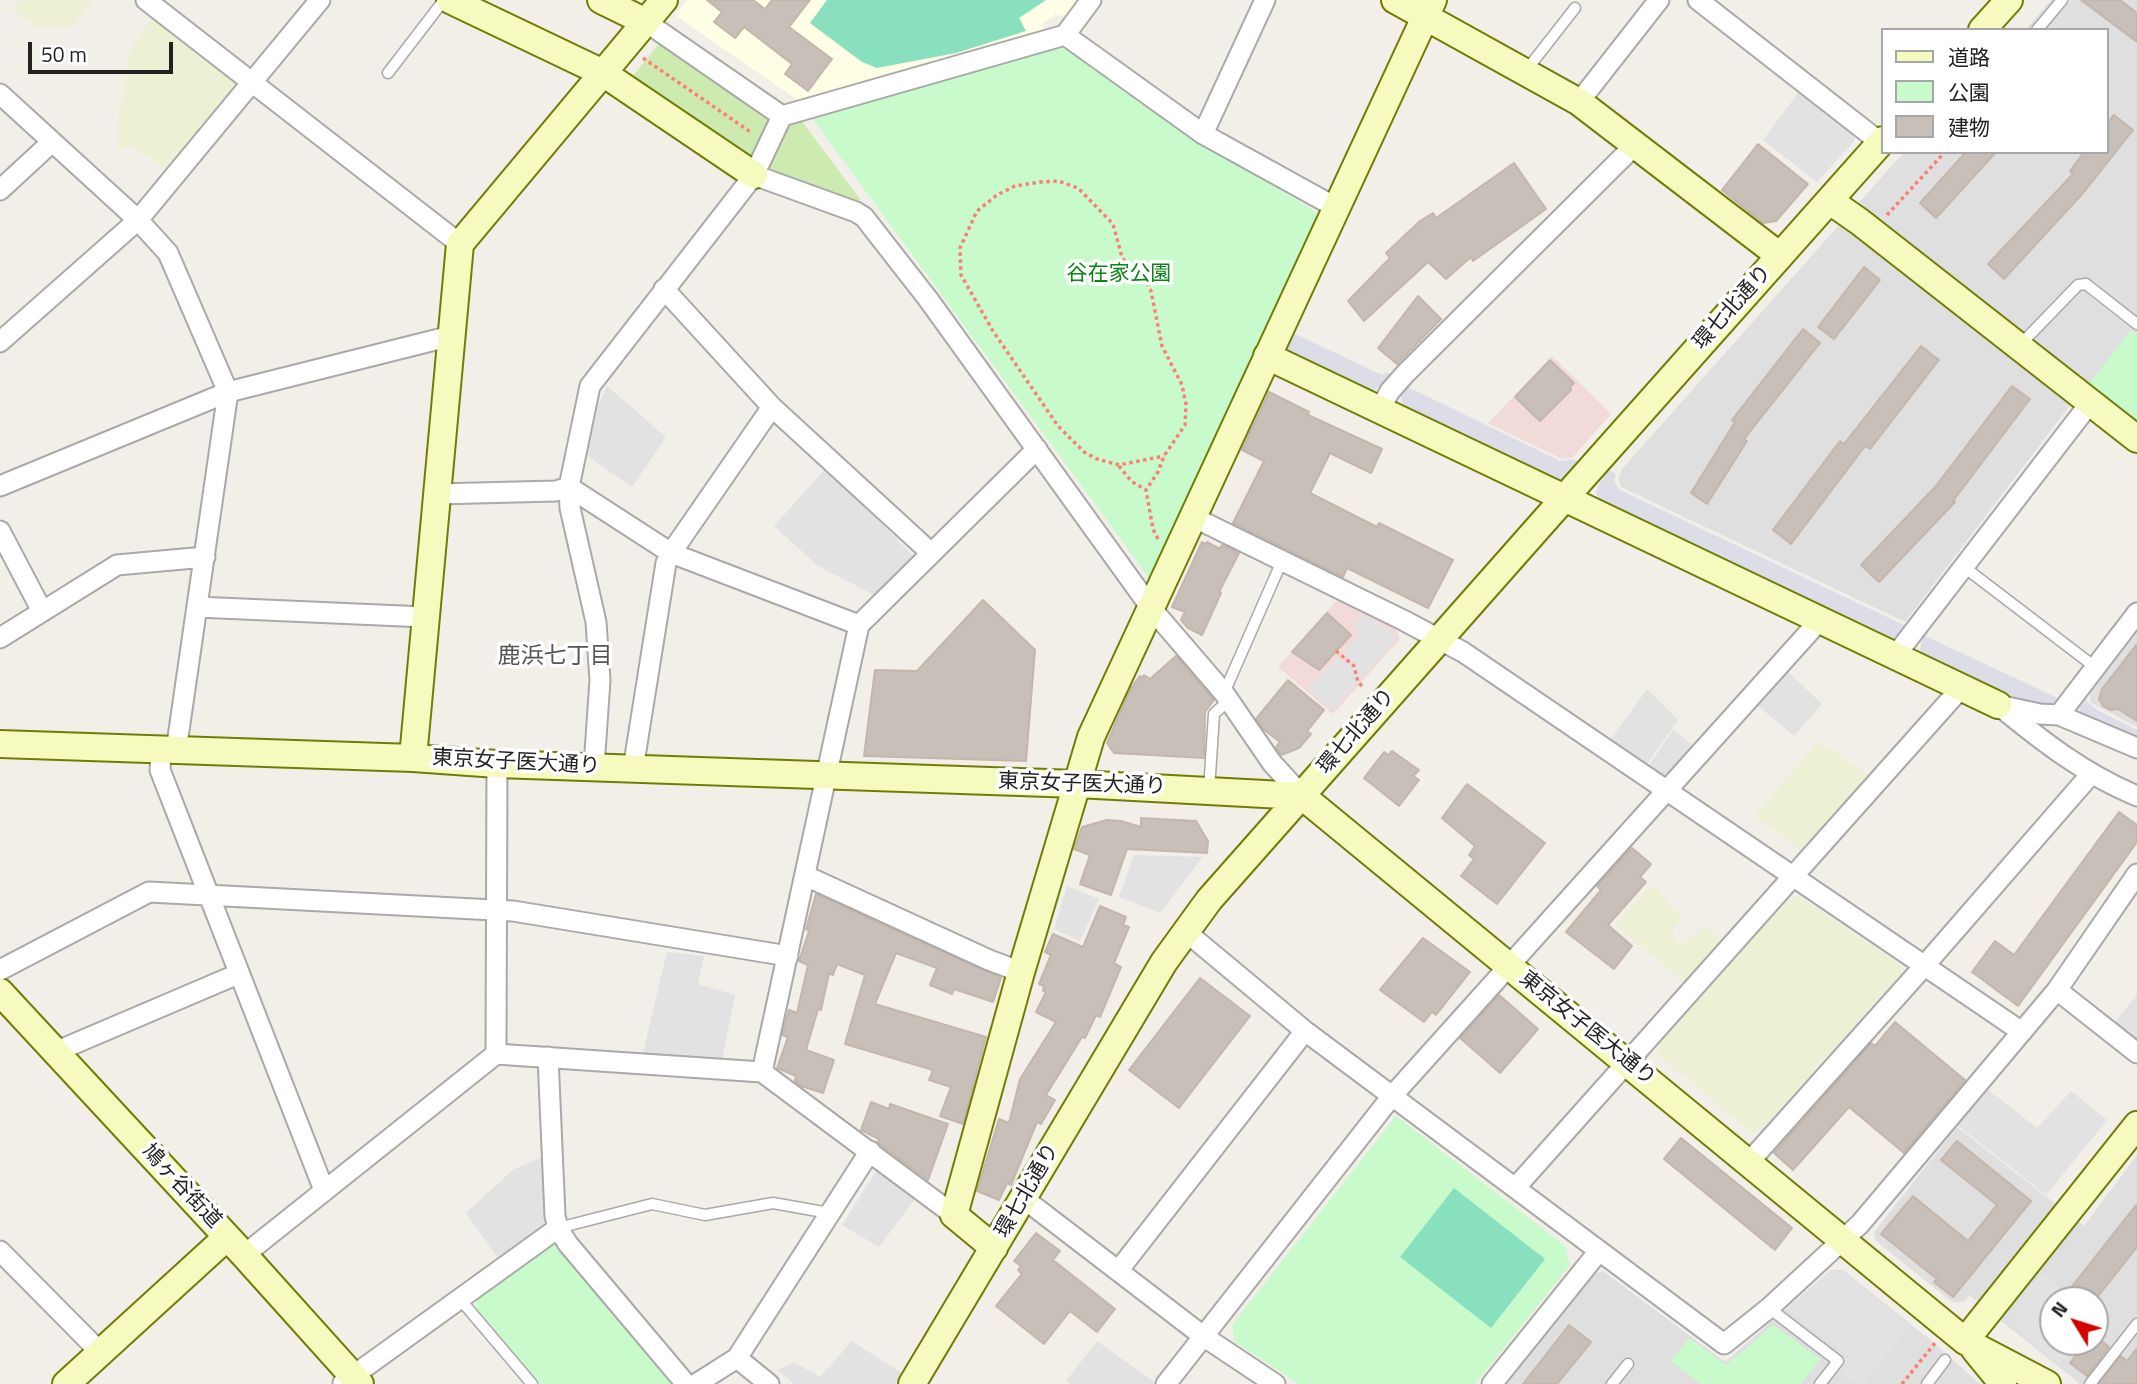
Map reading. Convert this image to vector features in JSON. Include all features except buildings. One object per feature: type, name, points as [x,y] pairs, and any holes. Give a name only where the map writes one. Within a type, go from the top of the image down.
[{"type":"street","points":[[146,0],[460,244]]},
{"type":"street","points":[[0,342],[138,220],[320,0]]},
{"type":"street","points":[[450,0],[603,74],[754,175],[864,217],[928,299],[1152,608],[1227,696],[1272,763],[1302,796]]},
{"type":"street","points":[[601,0],[646,22],[782,116]]},
{"type":"street","points":[[413,758],[460,244],[664,0]]},
{"type":"street","points":[[594,767],[600,680],[596,622],[570,508],[569,487],[590,386],[754,175],[782,116],[1065,35],[1091,0]]},
{"type":"street","points":[[1203,134],[1265,0]]},
{"type":"street","points":[[1395,0],[1429,8],[1525,72],[1579,103],[1780,256]]},
{"type":"street","points":[[1579,103],[1659,0]]},
{"type":"street","points":[[1698,0],[1882,142]]},
{"type":"street","points":[[1984,28],[2003,2]]},
{"type":"street","points":[[954,1214],[1021,972],[1091,737],[1429,8]]},
{"type":"street","points":[[1065,35],[1203,134],[1337,208]]},
{"type":"street","points":[[0,94],[138,220],[168,253],[228,392],[197,607],[168,751],[160,770],[324,1190]]},
{"type":"street","points":[[0,190],[52,142]]},
{"type":"street","name":"環七北通り","points":[[912,1384],[1164,962],[1209,900],[1882,142]]},
{"type":"street","points":[[1380,409],[1390,391],[1406,373],[1634,146]]},
{"type":"street","points":[[1830,201],[2137,439]]},
{"type":"street","points":[[664,289],[772,407],[930,552]]},
{"type":"street","points":[[0,486],[228,392],[451,336]]},
{"type":"street","points":[[1267,356],[1998,705],[2059,715],[2137,748]]},
{"type":"street","points":[[1895,656],[2090,403]]},
{"type":"street","points":[[633,769],[666,563],[772,407]]},
{"type":"street","points":[[762,1072],[859,625],[1037,449]]},
{"type":"street","points":[[436,494],[556,491],[569,487]]},
{"type":"street","points":[[569,487],[671,553],[859,625]]},
{"type":"street","points":[[1193,517],[1403,620],[1476,661],[2022,1032]]},
{"type":"street","points":[[0,531],[42,611]]},
{"type":"street","points":[[0,638],[117,565],[205,556]]},
{"type":"street","points":[[197,607],[425,617]]},
{"type":"street","points":[[2059,715],[2137,613]]},
{"type":"street","points":[[1166,1384],[1392,1096],[1820,620]]},
{"type":"street","points":[[1516,1187],[1961,688]]},
{"type":"street","points":[[1998,705],[2051,748],[2091,774],[2137,796]]},
{"type":"street","name":"東京女子医大通り","points":[[0,744],[413,758],[497,764],[1209,790],[1302,796],[1967,1342],[2003,1384]]},
{"type":"street","points":[[496,1054],[497,764]]},
{"type":"street","points":[[1749,1162],[2091,774]]},
{"type":"street","points":[[1185,931],[1305,1031],[1724,1344],[1769,1308],[1860,1224],[2057,990],[2137,874]]},
{"type":"street","points":[[806,876],[1021,972]]},
{"type":"street","points":[[0,970],[149,892],[513,911],[788,956]]},
{"type":"street","points":[[55,1052],[238,974]]},
{"type":"street","points":[[2057,990],[2137,1053]]},
{"type":"street","name":"鳩ヶ谷街道","points":[[0,992],[235,1246],[352,1382]]},
{"type":"street","points":[[1118,1271],[1305,1031]]},
{"type":"street","points":[[66,1384],[100,1352],[235,1246],[324,1190],[496,1054],[762,1072],[954,1214],[994,1248]]},
{"type":"street","points":[[548,1057],[555,1216],[558,1228],[568,1244],[686,1384]]},
{"type":"street","points":[[1967,1342],[2137,1125]]},
{"type":"street","points":[[696,1384],[737,1358],[870,1151]]},
{"type":"street","points":[[1023,1198],[1203,1336],[1275,1384]]},
{"type":"street","points":[[352,1382],[460,1298],[558,1228]]},
{"type":"street","points":[[0,1251],[100,1352]]},
{"type":"street","points":[[1492,1384],[1599,1251]]},
{"type":"street","name":"東京女子医大通り","points":[[1967,1342],[2047,1384]]},
{"type":"street","points":[[737,1358],[769,1384]]},
{"type":"lane","points":[[388,73],[444,0]]},
{"type":"lane","points":[[2039,28],[2062,0]]},
{"type":"lane","points":[[1525,72],[1575,8]]},
{"type":"lane","points":[[2018,347],[2078,285],[2086,284],[2137,324]]},
{"type":"lane","points":[[1209,790],[1214,715],[1227,696],[1282,561]]},
{"type":"lane","points":[[1964,567],[2095,667]]},
{"type":"lane","points":[[558,1228],[652,1204],[705,1215],[773,1203],[829,1213]]},
{"type":"lane","points":[[460,1298],[532,1384]]},
{"type":"lane","points":[[1769,1308],[1838,1361],[1820,1384]]},
{"type":"lane","points":[[2090,1384],[2137,1324]]},
{"type":"lane","points":[[1927,1384],[1945,1360]]},
{"type":"lane","points":[[1612,1384],[1628,1364]]},
{"type":"path","points":[[637,54],[754,135]]},
{"type":"path","points":[[1881,221],[1943,154]]},
{"type":"path","points":[[1159,541],[1153,529],[1146,490],[1185,425],[1186,404],[1182,385],[1161,346],[1151,291],[1143,276],[1127,265],[1122,257],[1113,224],[1078,188],[1058,181],[1015,186],[997,195],[977,211],[960,248],[961,275],[993,331],[1058,426],[1084,452],[1119,465],[1164,456]]},
{"type":"path","points":[[1119,465],[1131,481],[1146,490]]},
{"type":"path","points":[[1336,651],[1354,666],[1358,682],[1362,686]]},
{"type":"path","points":[[1902,1384],[1936,1341]]},
{"type":"shaded area","points":[[19,0],[93,0],[73,27],[36,27],[12,9]]},
{"type":"shaded area","points":[[687,0],[1083,0],[1073,14],[1056,14],[1042,24],[1044,29],[1039,36],[799,101],[675,15]]},
{"type":"shaded area","points":[[2051,0],[2137,0],[2137,422],[2087,383],[1905,622],[1621,487],[1618,479],[1622,469],[1902,154],[2109,154],[2109,28],[2027,28]]},
{"type":"shaded area","points":[[153,18],[234,81],[235,90],[167,170],[133,146],[118,150],[118,124],[132,45]]},
{"type":"shaded area","points":[[1801,89],[1854,130],[1854,141],[1817,182],[1763,140]]},
{"type":"shaded area","points":[[1287,330],[1382,375],[1387,372],[1392,375],[1375,390],[1370,391],[1292,355],[1287,350]]},
{"type":"shaded area","points":[[1552,356],[1611,414],[1573,457],[1562,459],[1488,423]]},
{"type":"shaded area","points":[[1404,385],[1560,461],[1572,459],[1579,462],[1566,477],[1554,481],[1404,408],[1400,394]]},
{"type":"shaded area","points":[[607,386],[666,437],[632,487],[588,456],[590,423]]},
{"type":"shaded area","points":[[827,467],[913,556],[874,595],[818,566],[774,526]]},
{"type":"shaded area","points":[[1609,470],[1616,474],[1614,481],[1620,490],[1906,626],[1894,639],[1887,639],[1600,501],[1596,493],[1598,486]]},
{"type":"shaded area","points":[[1338,599],[1396,628],[1400,639],[1333,714],[1278,667]]},
{"type":"shaded area","points":[[1363,615],[1393,631],[1396,640],[1333,710],[1308,688],[1337,657],[1346,664],[1351,660],[1343,652],[1359,634],[1353,627]]},
{"type":"shaded area","points":[[2137,632],[2137,727],[2090,702],[2090,693]]},
{"type":"shaded area","points":[[1923,635],[2060,699],[2051,707],[2031,706],[2001,695],[1922,655],[1920,649]]},
{"type":"shaded area","points":[[1788,672],[1822,704],[1794,736],[1758,706]]},
{"type":"shaded area","points":[[1647,689],[1678,720],[1645,767],[1609,742]]},
{"type":"shaded area","points":[[2082,694],[2087,698],[2087,702],[2099,711],[2137,730],[2137,738],[2081,715],[2077,703]]},
{"type":"shaded area","points":[[1673,730],[1694,746],[1668,776],[1660,778],[1647,768]]},
{"type":"shaded area","points":[[1819,741],[1870,776],[1803,851],[1754,816]]},
{"type":"shaded area","points":[[1134,855],[1203,857],[1160,913],[1119,897]]},
{"type":"shaded area","points":[[1652,884],[1682,918],[1671,933],[1681,945],[1706,926],[1722,942],[1685,983],[1615,925]]},
{"type":"shaded area","points":[[1067,886],[1099,899],[1080,941],[1054,929]]},
{"type":"shaded area","points":[[1800,897],[1900,965],[1901,973],[1762,1129],[1751,1133],[1658,1054],[1659,1044],[1787,900]]},
{"type":"shaded area","points":[[667,952],[704,956],[698,984],[735,995],[722,1060],[643,1053]]},
{"type":"shaded area","points":[[2137,994],[2137,1043],[2113,1025]]},
{"type":"shaded area","points":[[1986,1088],[2037,1128],[2071,1091],[2107,1120],[2046,1195],[1957,1125]]},
{"type":"shaded area","points":[[1957,1127],[2084,1226],[2137,1155],[2137,1384],[2080,1384],[2045,1356],[2109,1356],[2109,1286],[2039,1286],[2039,1351],[1969,1295],[1964,1302],[1952,1302],[1876,1241],[1874,1232]]},
{"type":"shaded area","points":[[543,1157],[544,1227],[497,1257],[466,1213],[514,1169]]},
{"type":"shaded area","points":[[879,1167],[917,1196],[879,1247],[842,1225]]},
{"type":"shaded area","points":[[1831,1270],[1843,1270],[1927,1337],[1980,1384],[1504,1384],[1595,1273],[1603,1271],[1725,1362]]},
{"type":"shaded area","points":[[1843,1271],[1910,1326],[1863,1384],[1856,1384],[1838,1370],[1848,1357],[1786,1309],[1830,1273]]},
{"type":"shaded area","points":[[2041,1272],[2058,1286],[2039,1286],[2039,1348],[2016,1329],[2014,1306]]},
{"type":"shaded area","points":[[852,1341],[903,1374],[895,1384],[794,1384],[778,1370],[794,1362],[820,1377]]},
{"type":"shaded area","points":[[1097,1341],[1157,1384],[1070,1384],[1066,1381]]},
{"type":"shaded area","points":[[2048,1356],[2066,1356],[2059,1365]]},
{"type":"green space","points":[[827,0],[1046,0],[1019,18],[1026,31],[956,53],[877,68],[862,62],[810,23]]},
{"type":"green space","points":[[659,44],[766,115],[768,120],[753,155],[749,158],[631,78]]},
{"type":"green space","name":"谷在家公園","points":[[1062,46],[1068,47],[1193,137],[1315,211],[1317,217],[1150,579],[812,118]]},
{"type":"green space","points":[[801,120],[860,199],[856,203],[774,174],[769,166],[788,123]]},
{"type":"green space","points":[[2131,330],[2137,334],[2137,420],[2090,383]]},
{"type":"green space","points":[[1396,1116],[1565,1246],[1570,1265],[1475,1384],[1299,1384],[1235,1342],[1232,1325]]},
{"type":"green space","points":[[1454,1188],[1545,1259],[1491,1328],[1400,1257]]},
{"type":"green space","points":[[551,1244],[561,1244],[672,1384],[540,1384],[476,1308],[477,1298]]},
{"type":"green space","points":[[1773,1325],[1820,1359],[1801,1384],[1701,1384],[1671,1361],[1689,1338],[1726,1365]]},
{"type":"district","name":"鹿浜七丁目","points":[[555,657]]}]
